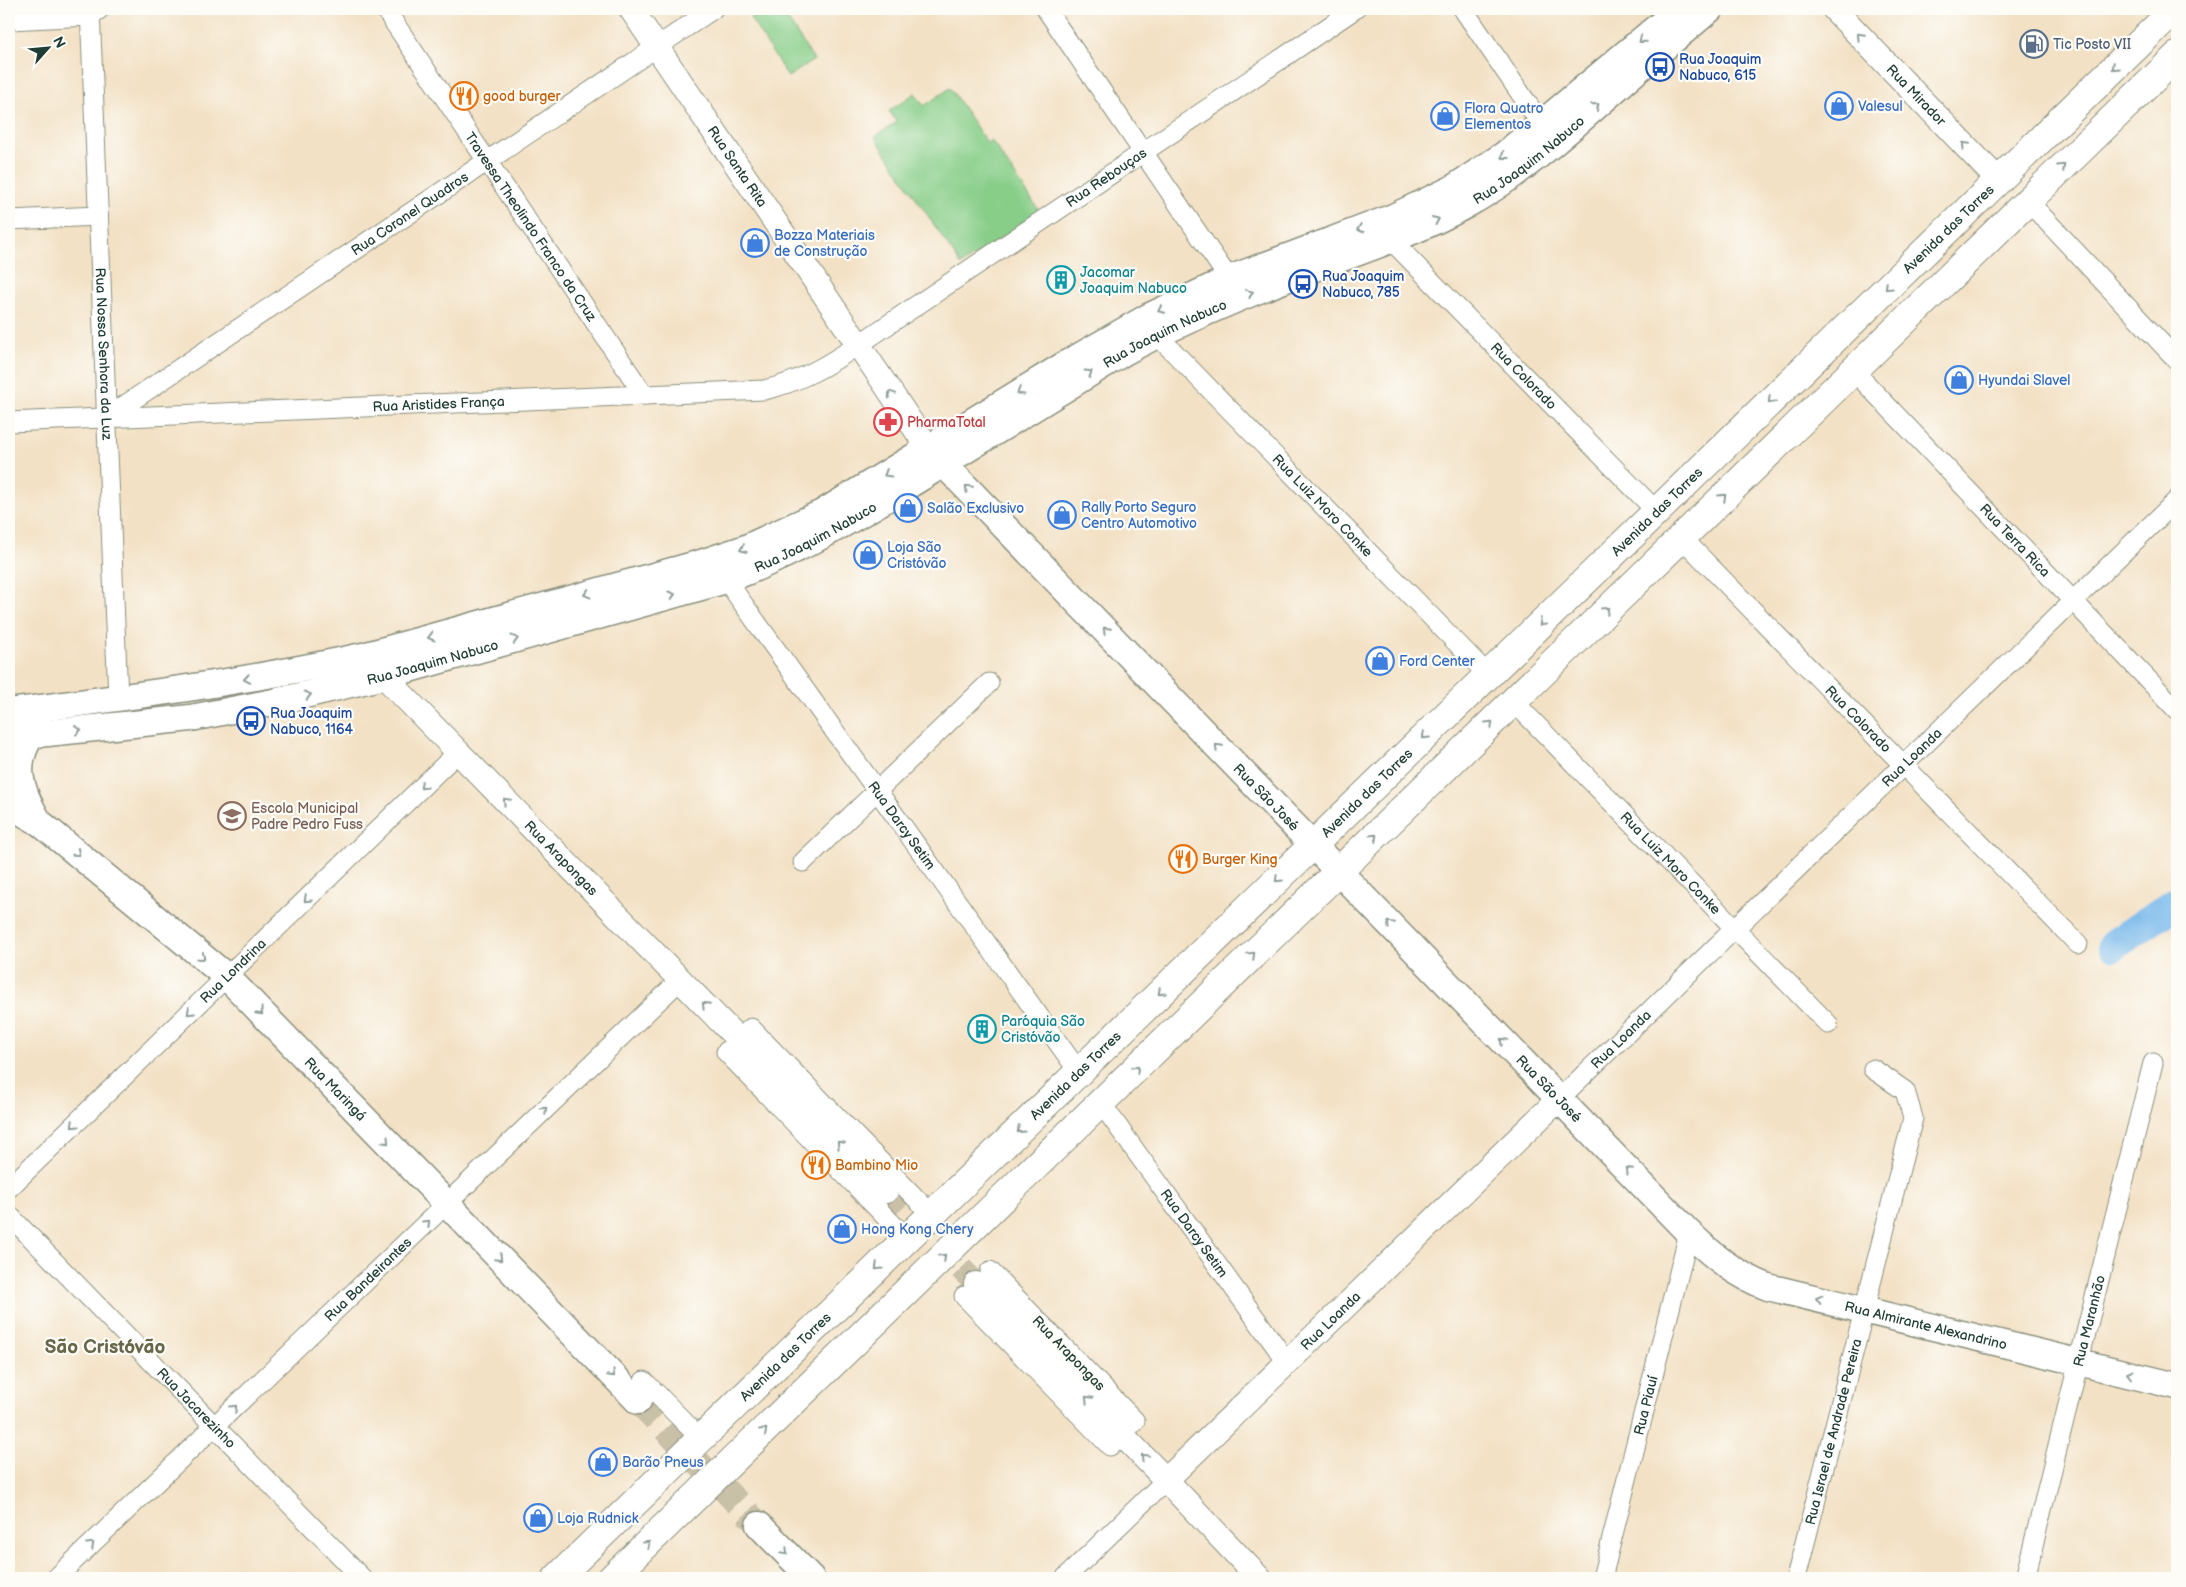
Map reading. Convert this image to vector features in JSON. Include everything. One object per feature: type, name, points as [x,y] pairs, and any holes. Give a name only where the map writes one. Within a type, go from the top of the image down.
[{"type":"highway","name":"Avenida das Torres","points":[[557,1578],[2175,9]]},
{"type":"highway","points":[[612,1578],[2177,56]]},
{"type":"main road","name":"Rua Joaquim Nabuco","points":[[19,736],[199,717],[272,703],[384,676],[726,580],[760,567],[802,548],[1074,359],[1148,316],[1229,279],[1422,205],[1480,173],[1542,125],[1679,9]]},
{"type":"main road","name":"Rua Joaquim Nabuco","points":[[9,712],[118,698],[275,674],[363,656],[692,566],[746,548],[822,513],[936,456],[1156,334],[1291,277],[1391,240],[1438,220],[1496,187],[1567,132],[1710,9]]},
{"type":"main road","name":"Rua São José","points":[[936,456],[1689,1232]]},
{"type":"main road","points":[[363,656],[384,676]]},
{"type":"main road","points":[[39,822],[27,802],[20,777],[19,736],[45,717],[66,705]]},
{"type":"main road","name":"Rua Maringá","points":[[9,805],[39,822],[226,977],[446,1204],[641,1391]]},
{"type":"main road","name":"Rua Almirante Alexandrino","points":[[1689,1232],[1728,1267],[1749,1280],[1768,1287],[2177,1386]]},
{"type":"main road","points":[[759,1525],[811,1578]]},
{"type":"street","name":"Travessa Theolindo Franco da Cruz","points":[[385,9],[644,395]]},
{"type":"street","name":"Rua Santa Rita","points":[[631,9],[858,345],[936,456]]},
{"type":"street","name":"Rua Coronel Quadros","points":[[106,418],[712,9]]},
{"type":"street","points":[[1046,9],[1229,279]]},
{"type":"street","name":"Rua Rebouças","points":[[858,345],[1354,9]]},
{"type":"street","points":[[1463,9],[1542,125]]},
{"type":"street","name":"Rua Mirador","points":[[1834,9],[1998,180]]},
{"type":"street","points":[[9,20],[93,11]]},
{"type":"street","name":"Rua Nossa Senhora da Luz","points":[[93,11],[98,216],[118,698]]},
{"type":"street","points":[[2027,200],[2177,360]]},
{"type":"street","points":[[9,220],[98,216]]},
{"type":"street","name":"Rua Colorado","points":[[1391,240],[1656,512]]},
{"type":"street","name":"Rua Luiz Moro Conke","points":[[1156,334],[1488,675]]},
{"type":"street","name":"Rua Aristides França","points":[[9,422],[764,390],[804,378],[858,345]]},
{"type":"street","name":"Rua Terra Rica","points":[[1853,370],[2177,710]]},
{"type":"street","name":"Rua Loanda","points":[[1065,1578],[2177,500]]},
{"type":"street","name":"Rua Colorado","points":[[1681,537],[2078,944]]},
{"type":"street","name":"Rua Darcy Setim","points":[[726,580],[1079,1072]]},
{"type":"street","name":"Rua Arapongas","points":[[384,676],[886,1191]]},
{"type":"street","points":[[803,862],[990,683]]},
{"type":"street","name":"Rua Luiz Moro Conke","points":[[1513,701],[1828,1024]]},
{"type":"street","name":"Rua Londrina","points":[[9,1188],[458,752]]},
{"type":"street","points":[[9,821],[39,822]]},
{"type":"street","name":"Rua Bandeirantes","points":[[56,1578],[680,980]]},
{"type":"street","points":[[907,1239],[726,1052],[739,1039],[751,1028],[932,1215]]},
{"type":"street","name":"Rua Maranhão","points":[[2025,1578],[2153,1063]]},
{"type":"street","name":"Rua Israel de Andrade Pereira","points":[[1796,1578],[1913,1118],[1904,1091],[1872,1069]]},
{"type":"street","name":"Rua Darcy Setim","points":[[1101,1103],[1287,1362]]},
{"type":"street","name":"Rua Jacarezinho","points":[[9,1215],[362,1578]]},
{"type":"street","name":"Rua Piauí","points":[[1602,1578],[1689,1232]]},
{"type":"street","name":"Rua Arapongas","points":[[976,1284],[1259,1578]]},
{"type":"street","points":[[641,1391],[701,1439]]},
{"type":"green space","points":[[765,9],[781,9],[814,60],[788,77],[750,18]]},
{"type":"green space","points":[[950,88],[987,143],[991,140],[1040,212],[961,265],[875,137],[897,122],[889,111],[915,93],[924,106]]},
{"type":"waterway","points":[[2114,945],[2177,902]]},
{"type":"tunnel","points":[[886,1191],[976,1284]]},
{"type":"tunnel","points":[[638,1401],[759,1525]]},
{"type":"place","name":"Tic Posto VII","points":[[2034,44]]},
{"type":"place","name":"Rua Joaquim Nabuco, 615","points":[[1660,67]]},
{"type":"place","name":"good burger","points":[[464,96]]},
{"type":"place","name":"Valesul","points":[[1839,106]]},
{"type":"place","name":"Flora Quatro Elementos","points":[[1445,116]]},
{"type":"place","name":"Bozza Materiais de Construção","points":[[755,243]]},
{"type":"place","name":"Jacomar Joaquim Nabuco","points":[[1061,280]]},
{"type":"place","name":"Rua Joaquim Nabuco, 785","points":[[1303,284]]},
{"type":"place","name":"Hyundai Slavel","points":[[1959,380]]},
{"type":"place","name":"PharmaTotal","points":[[888,422]]},
{"type":"place","name":"Salão Exclusivo","points":[[908,508]]},
{"type":"place","name":"Rally Porto Seguro Centro Automotivo","points":[[1062,515]]},
{"type":"place","name":"Loja São Cristóvão","points":[[868,555]]},
{"type":"place","name":"Ford Center","points":[[1380,661]]},
{"type":"place","name":"Rua Joaquim Nabuco, 1164","points":[[251,721]]},
{"type":"place","name":"Escola Municipal Padre Pedro Fuss","points":[[232,816]]},
{"type":"place","name":"Burger King","points":[[1183,859]]},
{"type":"place","name":"Paróquia São Cristóvão","points":[[982,1029]]},
{"type":"place","name":"Bambino Mio","points":[[816,1165]]},
{"type":"place","name":"Hong Kong Chery","points":[[842,1229]]},
{"type":"place","name":"Barão Pneus","points":[[603,1462]]},
{"type":"place","name":"Loja Rudnick","points":[[538,1518]]},
{"type":"district","name":"São Cristóvão","points":[[105,1346]]}]
